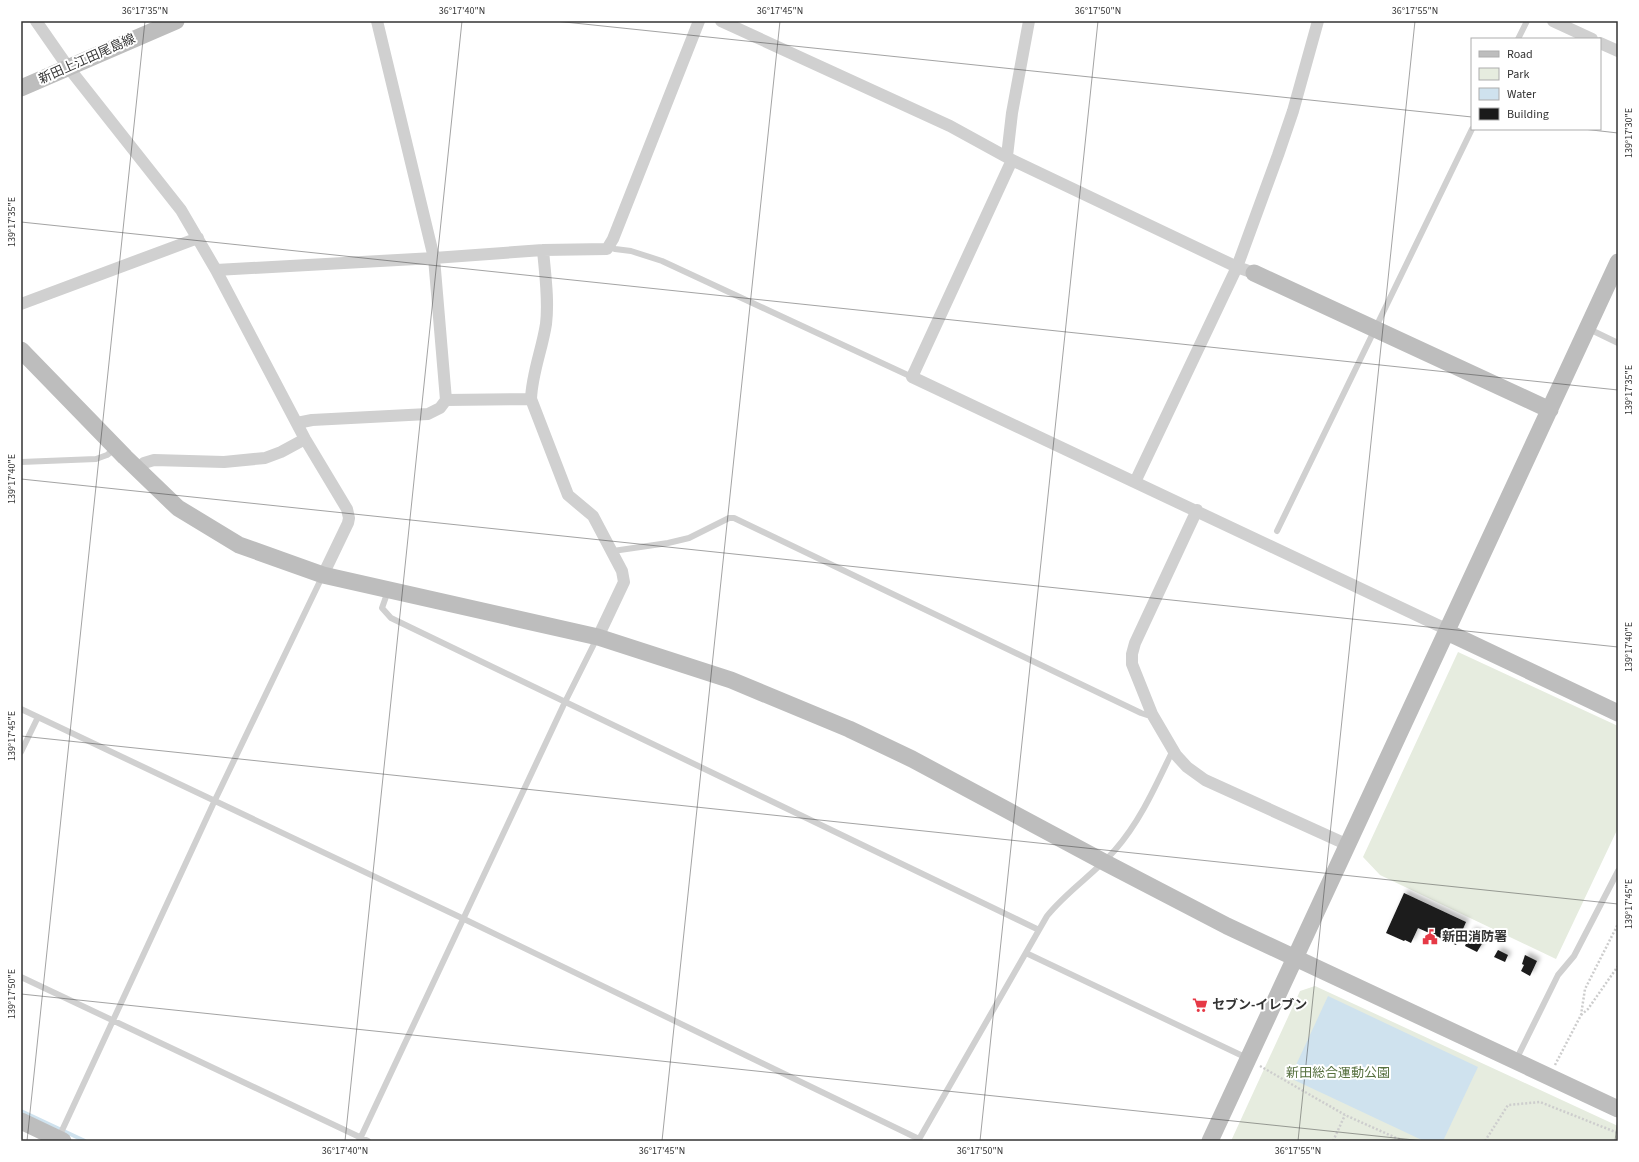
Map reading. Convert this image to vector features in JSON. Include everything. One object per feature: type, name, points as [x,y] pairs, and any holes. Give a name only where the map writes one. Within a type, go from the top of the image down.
[{"type":"street","points":[[36,21],[68,67],[181,210],[216,270],[305,439],[347,509],[349,518],[323,575]]},
{"type":"street","points":[[297,423],[312,420],[428,414],[440,408],[446,400],[434,258],[377,21]]},
{"type":"street","points":[[216,270],[434,258],[543,250],[605,249],[610,246],[699,21]]},
{"type":"street","points":[[721,21],[950,126],[1010,158],[1237,267],[1254,273],[1550,410]]},
{"type":"street","points":[[1029,21],[1012,113],[1010,158],[912,377],[1197,510],[1618,713]]},
{"type":"street","points":[[1135,482],[1237,267],[1291,118],[1318,21]]},
{"type":"street","points":[[1553,21],[1590,38]]},
{"type":"street","name":"新田上江田尾島線","points":[[21,88],[172,22]]},
{"type":"street","points":[[1601,43],[1618,51]]},
{"type":"street","points":[[21,304],[198,238]]},
{"type":"street","points":[[543,250],[547,301],[546,323],[532,385],[531,399],[568,495],[593,516],[613,551],[622,571],[624,582],[598,637]]},
{"type":"street","points":[[1210,1141],[1618,262]]},
{"type":"street","points":[[21,350],[116,448],[178,508],[239,545],[323,575],[598,637],[731,680],[849,729],[920,762],[1104,862],[1227,926],[1618,1109]]},
{"type":"street","points":[[446,400],[531,399]]},
{"type":"street","points":[[137,469],[154,460],[224,462],[265,458],[281,452],[305,439]]},
{"type":"street","points":[[1197,510],[1135,642],[1132,654],[1132,664],[1152,714],[1173,750],[1187,767],[1205,780],[1348,845]]},
{"type":"street","points":[[21,1121],[59,1140]]},
{"type":"lane","points":[[1518,38],[1527,21]]},
{"type":"lane","points":[[1276,531],[1376,329],[1472,130]]},
{"type":"lane","points":[[610,246],[615,249],[631,251],[662,261],[912,377]]},
{"type":"lane","points":[[1588,328],[1618,343]]},
{"type":"lane","points":[[21,462],[96,459],[107,455],[116,448]]},
{"type":"lane","points":[[613,551],[668,543],[689,538],[729,518],[734,518],[1147,715],[1152,714]]},
{"type":"lane","points":[[59,1140],[112,1020],[323,575]]},
{"type":"lane","points":[[388,590],[382,608],[391,618],[1039,930]]},
{"type":"lane","points":[[360,1139],[565,702],[598,637]]},
{"type":"lane","points":[[21,709],[464,919],[918,1140],[1039,930],[1054,907],[1104,862],[1115,850],[1135,823],[1149,800],[1173,750]]},
{"type":"lane","points":[[21,752],[38,717]]},
{"type":"lane","points":[[1516,1060],[1558,975],[1574,956],[1618,871]]},
{"type":"lane","points":[[1026,953],[1248,1059]]},
{"type":"lane","points":[[21,977],[360,1139],[368,1141]]},
{"type":"path","points":[[1554,1067],[1581,1015],[1585,989],[1618,924]]},
{"type":"path","points":[[1581,1015],[1588,1009],[1618,966]]},
{"type":"path","points":[[1248,1059],[1345,1115],[1403,1141]]},
{"type":"path","points":[[1485,1141],[1508,1105],[1540,1102],[1618,1133]]},
{"type":"path","points":[[1333,1141],[1345,1115]]},
{"type":"green space","points":[[1458,652],[1618,726],[1618,828],[1556,959],[1380,875],[1363,857]]},
{"type":"green space","name":"新田総合運動公園","points":[[1315,986],[1618,1126],[1618,1141],[1231,1141],[1300,991]]},
{"type":"water","points":[[1328,996],[1478,1067],[1443,1141],[1424,1141],[1290,1078]]},
{"type":"building","points":[[1404,893],[1466,922],[1456,945],[1418,928],[1411,943],[1386,933]]},
{"type":"building","points":[[1472,930],[1486,937],[1477,952],[1465,946]]},
{"type":"building","points":[[1498,950],[1508,955],[1505,962],[1494,957]]},
{"type":"building","points":[[1525,955],[1537,961],[1530,976],[1521,971],[1524,965],[1522,964]]},
{"type":"waterway","points":[[21,1111],[85,1141]]},
{"type":"place","name":"新田消防署","points":[[1430,937]]},
{"type":"place","name":"セブン-イレブン","points":[[1200,1005]]}]
